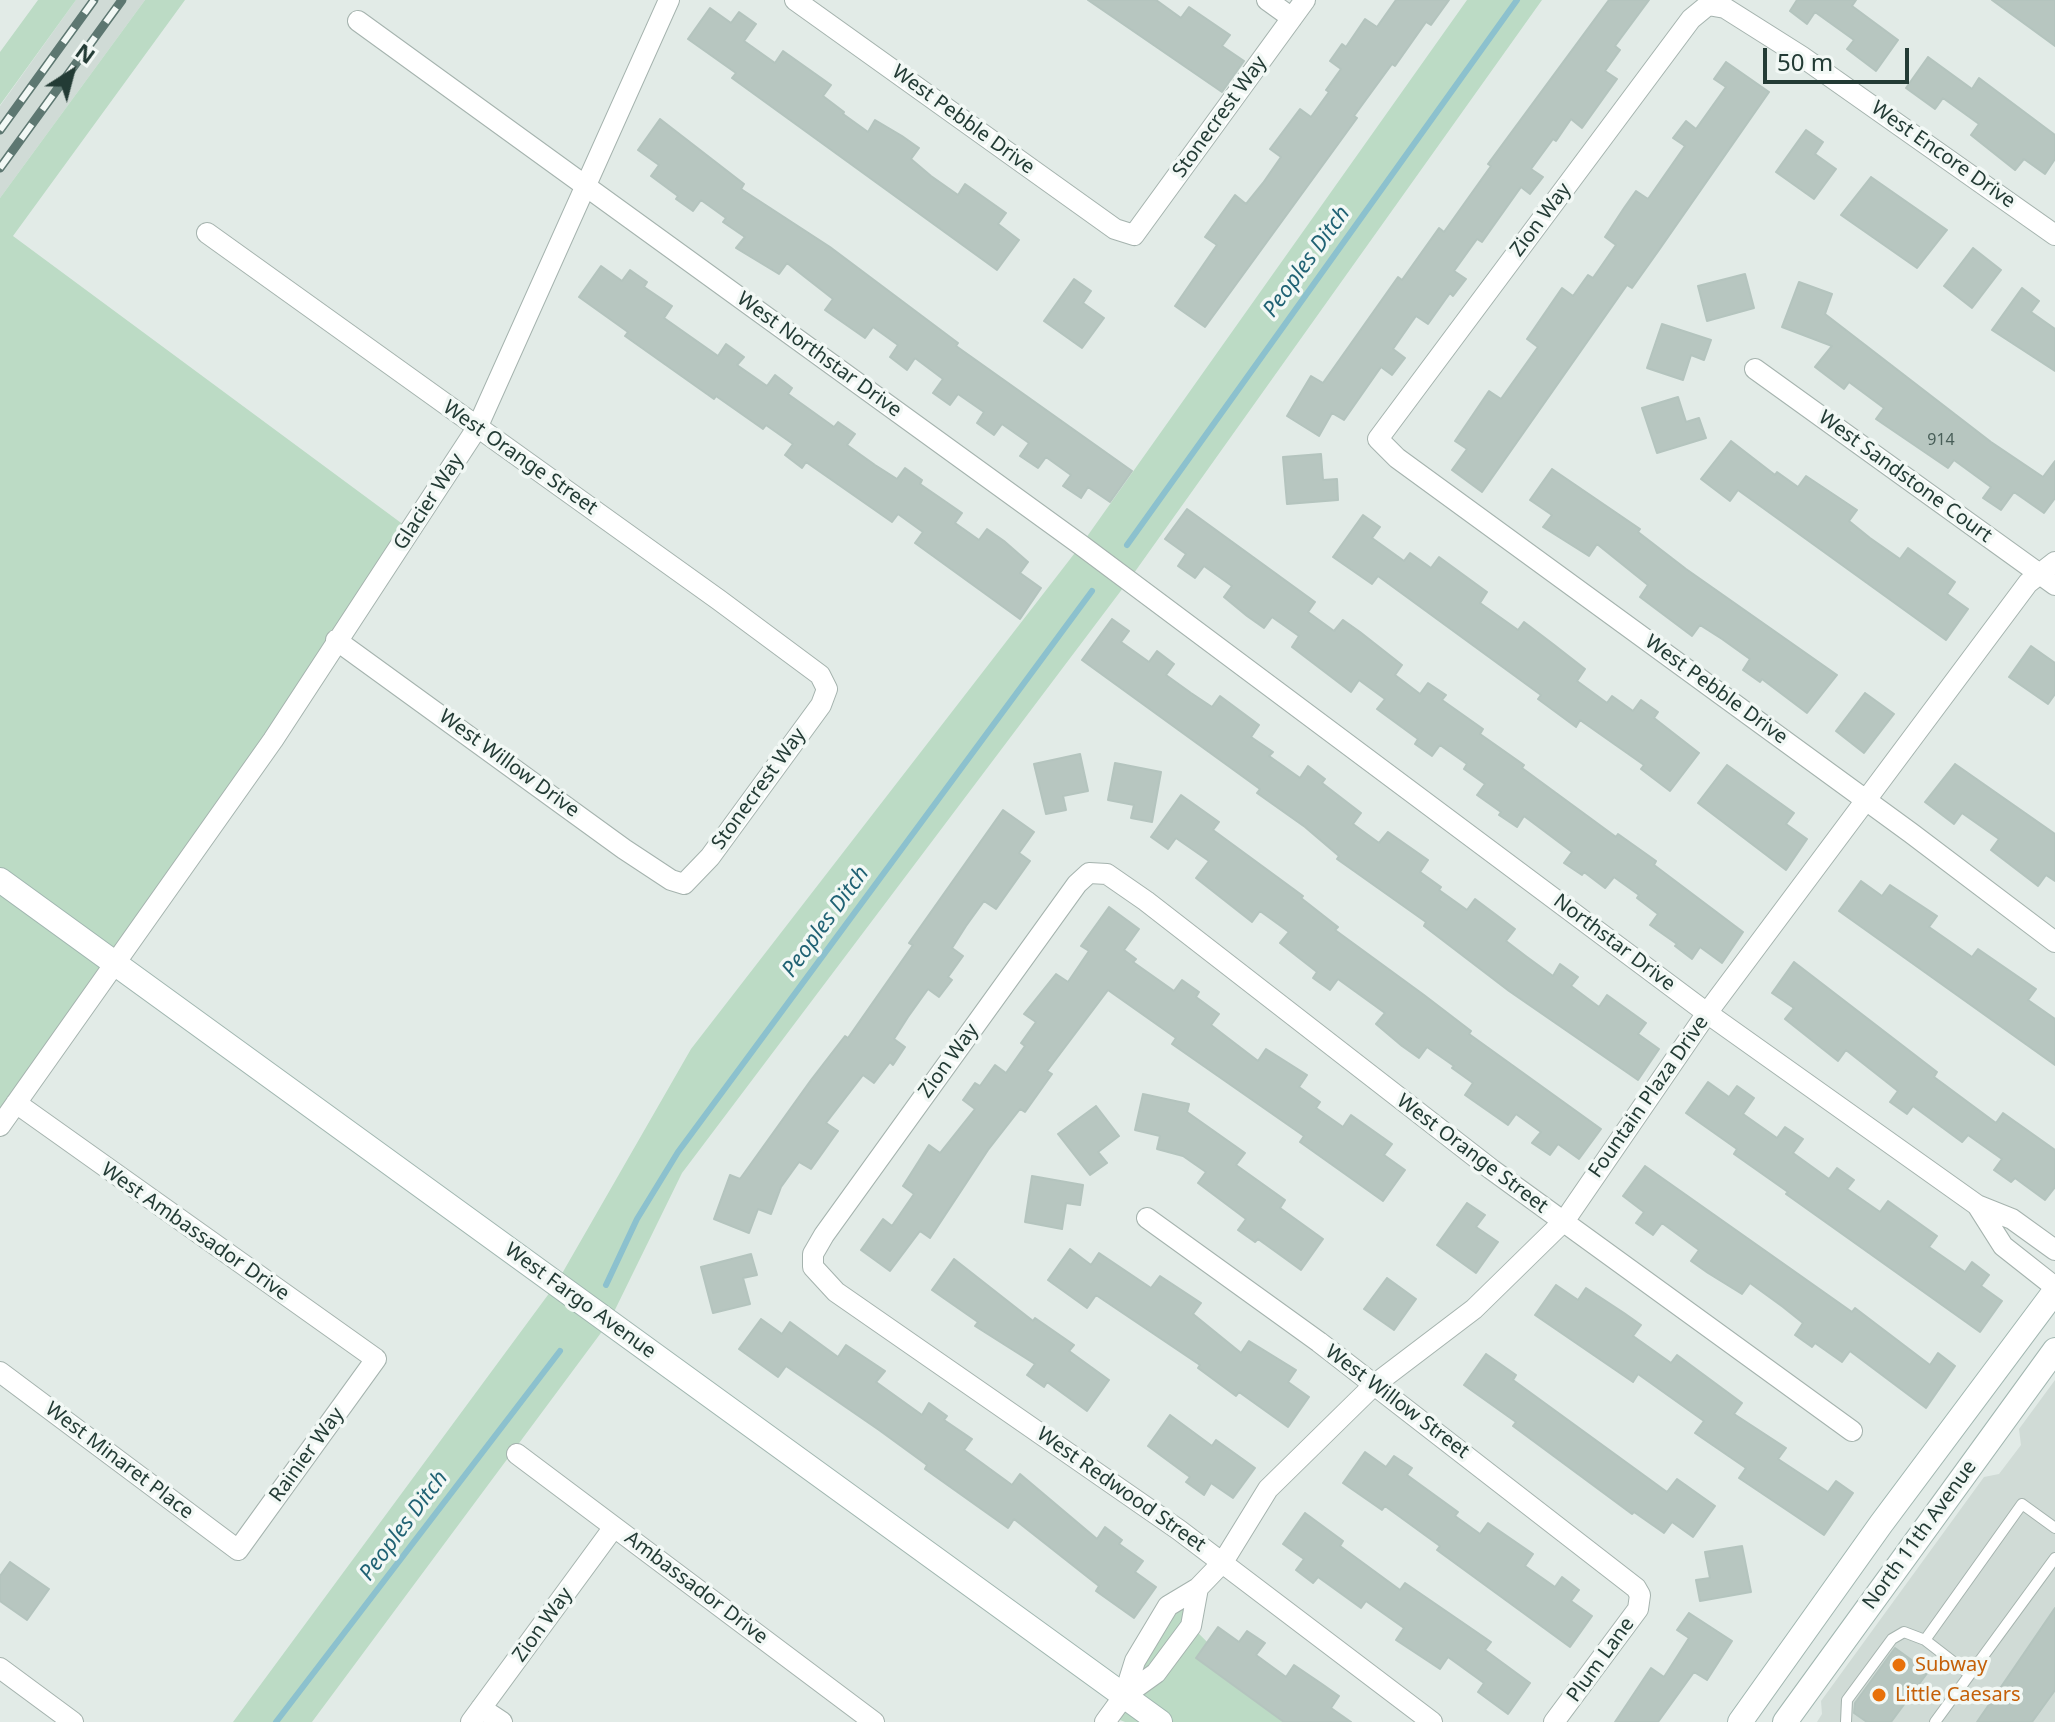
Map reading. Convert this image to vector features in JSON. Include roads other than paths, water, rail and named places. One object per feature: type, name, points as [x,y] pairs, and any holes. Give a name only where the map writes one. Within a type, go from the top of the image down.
[{"type":"main road","name":"West Fargo Avenue","points":[[0,880],[1160,1722]]},
{"type":"main road","name":"North 11th Avenue","points":[[1740,1722],[1881,1524],[2055,1289]]},
{"type":"main road","name":"North 11th Avenue","points":[[1786,1721],[2055,1350]]},
{"type":"main road","name":"North 11th Avenue","points":[[1786,1721],[1789,1673],[1871,1560],[1881,1524]]},
{"type":"street","name":"Glacier Way","points":[[0,1126],[273,740],[477,428],[669,0]]},
{"type":"street","name":"West Pebble Drive","points":[[795,0],[1115,229],[1134,235]]},
{"type":"street","points":[[1267,0],[1292,18]]},
{"type":"street","name":"Stonecrest Way","points":[[1134,235],[1305,0]]},
{"type":"street","name":"West Encore Drive","points":[[1708,5],[1725,8],[1801,56],[2055,235]]},
{"type":"street","name":"Zion Way","points":[[1378,439],[1691,19],[1708,5]]},
{"type":"street","name":"West Northstar Drive","points":[[358,21],[1279,691]]},
{"type":"street","name":"West Orange Street","points":[[207,233],[820,675],[827,689]]},
{"type":"street","name":"West Sandstone Court","points":[[1755,369],[2050,574]]},
{"type":"street","name":"West Pebble Drive","points":[[1378,439],[1397,458],[1867,800],[2055,942]]},
{"type":"street","name":"Fountain Plaza Drive","points":[[1124,1696],[1135,1661],[1168,1606],[1198,1588],[1223,1562],[1268,1489],[1374,1385],[1474,1309],[1563,1221],[1707,1013],[2028,583],[2050,574]]},
{"type":"street","name":"West Willow Drive","points":[[336,640],[624,849],[671,880],[684,884]]},
{"type":"street","name":"Stonecrest Way","points":[[684,884],[719,845],[821,705],[827,689]]},
{"type":"street","name":"Northstar Drive","points":[[1279,691],[1707,1013],[1977,1205],[2003,1246],[2055,1289]]},
{"type":"street","name":"Zion Way","points":[[812,1261],[824,1235],[1077,884],[1098,871]]},
{"type":"street","name":"West Orange Street","points":[[1098,871],[1146,901],[1366,1075],[1852,1431]]},
{"type":"street","name":"West Ambassador Drive","points":[[16,1103],[376,1359]]},
{"type":"street","points":[[1977,1205],[2012,1219],[2055,1250]]},
{"type":"street","name":"West Willow Street","points":[[1147,1218],[1374,1385],[1613,1567],[1640,1595]]},
{"type":"street","name":"West Redwood Street","points":[[812,1261],[821,1278],[836,1292],[1223,1562],[1432,1722]]},
{"type":"street","name":"Rainier Way","points":[[238,1550],[376,1359]]},
{"type":"street","name":"West Minaret Place","points":[[0,1372],[238,1550]]},
{"type":"street","name":"Ambassador Drive","points":[[517,1454],[874,1722]]},
{"type":"street","name":"Zion Way","points":[[476,1715],[614,1527]]},
{"type":"street","name":"Fountain Plaza Drive","points":[[1105,1722],[1124,1696],[1156,1673],[1191,1626],[1198,1588]]},
{"type":"street","name":"Plum Lane","points":[[1554,1722],[1638,1609],[1640,1595]]},
{"type":"street","points":[[0,1668],[73,1722]]},
{"type":"street","points":[[476,1715],[502,1722]]},
{"type":"lane","points":[[1925,1640],[2022,1504],[2055,1528]]},
{"type":"lane","points":[[1935,1722],[2055,1558]]},
{"type":"lane","points":[[1846,1722],[1847,1700],[1892,1639],[1904,1632],[1925,1640],[1969,1674]]},
{"type":"waterway","name":"Peoples Ditch","points":[[1127,545],[1517,0]]},
{"type":"waterway","name":"Peoples Ditch","points":[[606,1285],[637,1219],[678,1152],[1092,591]]},
{"type":"waterway","name":"Peoples Ditch","points":[[276,1722],[560,1351]]},
{"type":"railway","points":[[0,130],[94,0]]},
{"type":"railway","points":[[0,168],[122,0]]},
{"type":"place","name":"Subway","points":[[1899,1665]]},
{"type":"place","name":"Little Caesars","points":[[1879,1695]]}]
